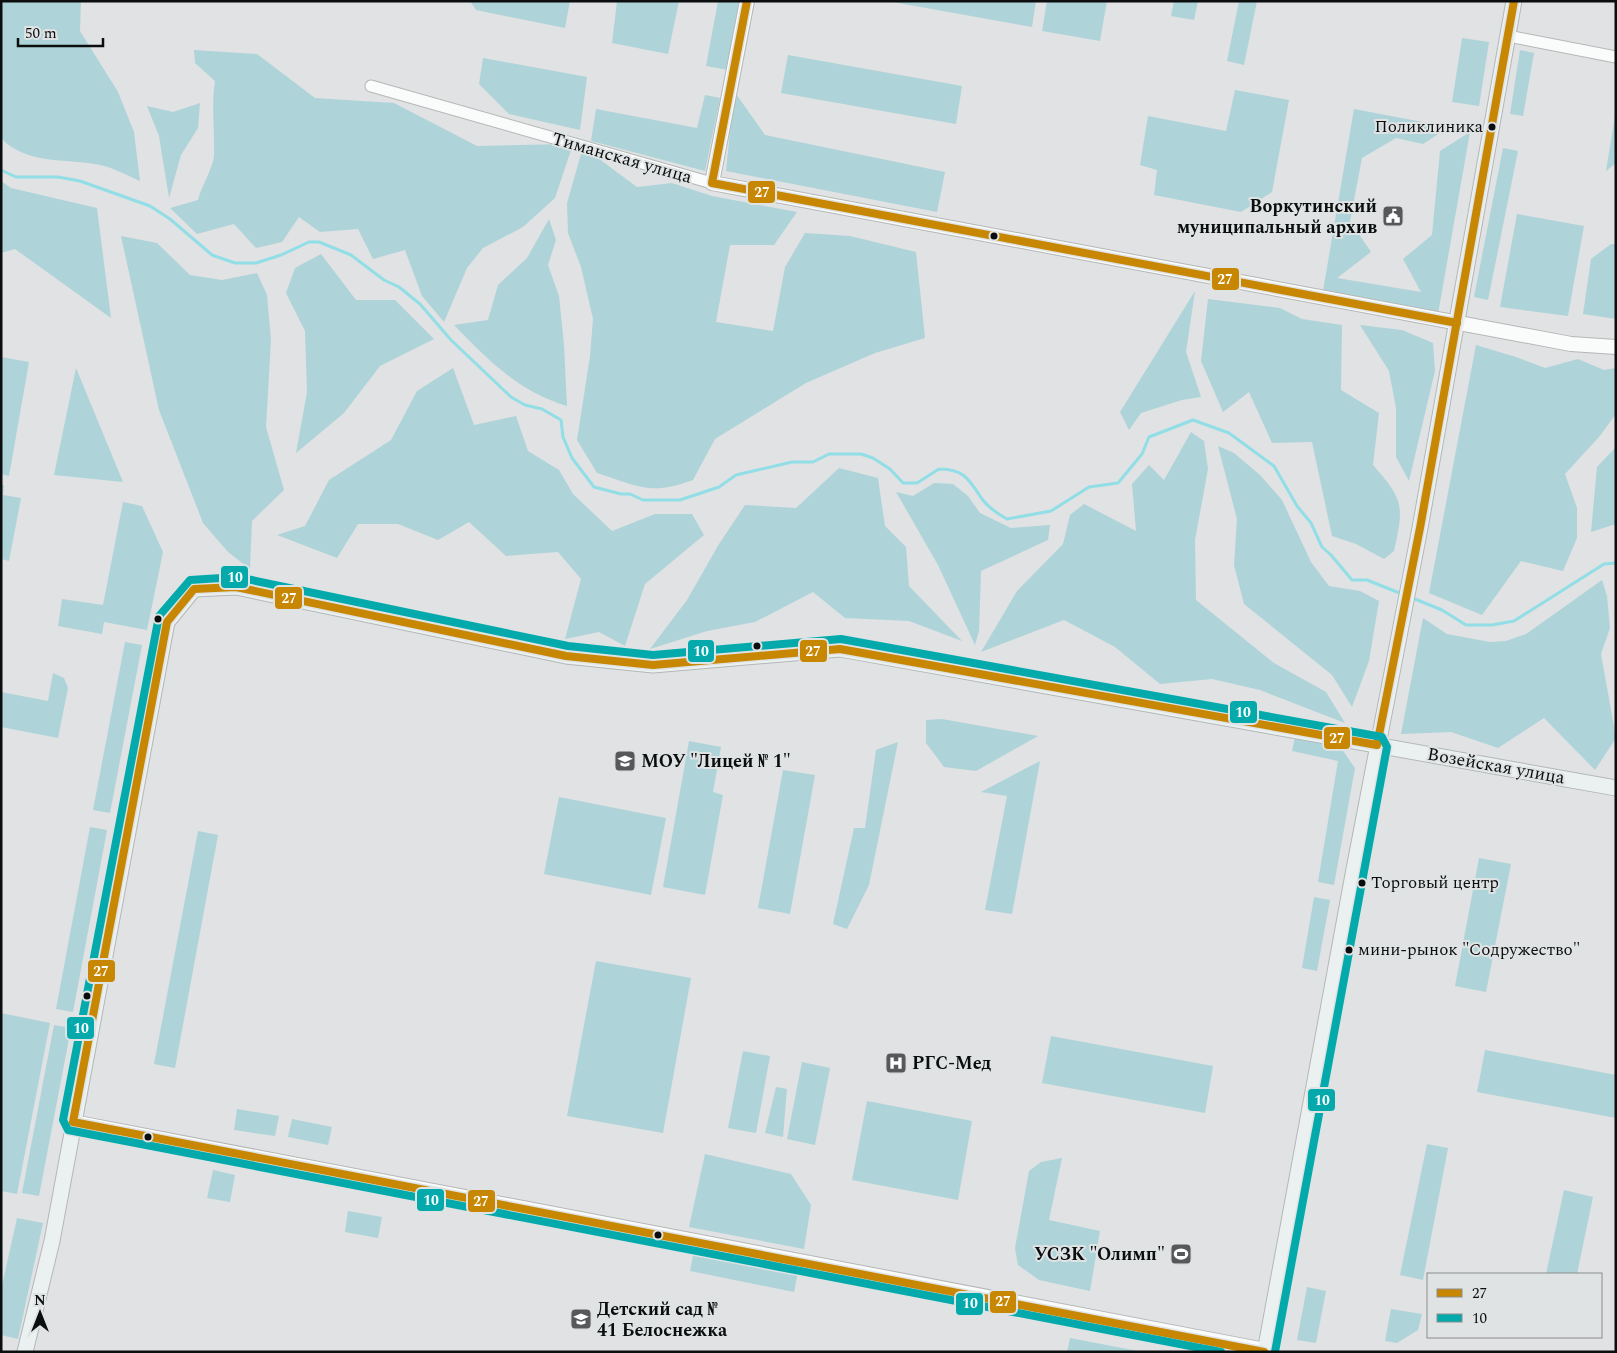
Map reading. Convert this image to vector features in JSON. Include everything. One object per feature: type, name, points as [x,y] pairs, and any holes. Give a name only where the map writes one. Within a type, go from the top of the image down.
[{"type":"main road","points":[[1267,1351],[1382,718],[1420,528],[1514,1]]},
{"type":"main road","name":"Возейская улица","points":[[73,1122],[167,622],[194,589],[236,588],[566,656],[653,665],[840,649],[1616,788]]},
{"type":"main road","points":[[25,1352],[52,1241],[73,1122]]},
{"type":"street","points":[[712,183],[747,1]]},
{"type":"street","points":[[1508,36],[1616,57]]},
{"type":"street","name":"Тиманская улица","points":[[370,86],[712,183],[1571,344],[1616,347]]},
{"type":"street","points":[[73,1122],[1267,1351]]},
{"type":"shaded area","points":[[1,1],[81,1],[80,31],[118,92],[134,132],[140,181],[118,171],[91,163],[36,157],[12,147],[1,138]]},
{"type":"shaded area","points":[[470,1],[570,1],[565,28],[476,10]]},
{"type":"shaded area","points":[[617,1],[679,1],[668,54],[612,43]]},
{"type":"shaded area","points":[[718,1],[741,1],[729,70],[706,66]]},
{"type":"shaded area","points":[[887,1],[1036,1],[1032,27]]},
{"type":"shaded area","points":[[1047,1],[1107,1],[1100,41],[1042,31]]},
{"type":"shaded area","points":[[1174,1],[1198,1],[1194,20],[1171,16]]},
{"type":"shaded area","points":[[1239,1],[1257,1],[1244,65],[1227,61]]},
{"type":"shaded area","points":[[1462,38],[1489,42],[1479,106],[1452,102]]},
{"type":"shaded area","points":[[194,50],[257,54],[315,98],[394,103],[477,146],[573,144],[555,198],[523,227],[483,248],[467,268],[444,322],[422,296],[405,250],[373,259],[358,229],[320,232],[299,217],[282,242],[256,248],[234,224],[197,234],[170,208],[198,200],[212,166],[214,156],[213,100],[215,81],[195,63]]},
{"type":"shaded area","points":[[1520,50],[1534,53],[1523,116],[1510,114]]},
{"type":"shaded area","points":[[788,55],[962,86],[956,124],[781,93]]},
{"type":"shaded area","points":[[483,58],[587,77],[580,130],[509,114],[479,84]]},
{"type":"shaded area","points":[[1235,90],[1289,100],[1272,192],[1241,212],[1154,195],[1157,170],[1140,165],[1148,116],[1226,131]]},
{"type":"shaded area","points":[[734,91],[765,135],[945,172],[937,212],[726,171]]},
{"type":"shaded area","points":[[705,95],[720,98],[705,171],[591,141],[596,109],[697,128]]},
{"type":"shaded area","points":[[200,103],[198,128],[181,155],[169,198],[159,136],[147,106],[173,112]]},
{"type":"shaded area","points":[[1354,109],[1449,127],[1423,144],[1396,138],[1362,158],[1350,221],[1371,252],[1337,278],[1421,292],[1403,259],[1432,235],[1440,151],[1470,132],[1438,314],[1323,291]]},
{"type":"shaded area","points":[[1616,110],[1616,163],[1606,171]]},
{"type":"shaded area","points":[[583,147],[637,187],[672,183],[712,196],[797,212],[774,245],[730,245],[716,322],[773,331],[785,267],[805,233],[850,236],[916,252],[925,338],[875,353],[806,383],[715,439],[693,480],[678,485],[655,488],[634,485],[597,473],[577,440],[590,356],[593,319],[581,267],[568,233],[567,203]]},
{"type":"shaded area","points":[[1503,148],[1518,151],[1488,300],[1474,297]]},
{"type":"shaded area","points":[[1,181],[11,188],[97,208],[111,318],[15,249],[1,253]]},
{"type":"shaded area","points":[[1517,214],[1584,226],[1568,316],[1500,307]]},
{"type":"shaded area","points":[[549,219],[556,240],[548,265],[559,296],[567,406],[534,392],[505,373],[454,325],[488,320],[498,285],[527,258]]},
{"type":"shaded area","points":[[121,236],[157,243],[190,275],[222,280],[257,273],[267,295],[271,340],[266,427],[284,490],[252,521],[250,569],[228,552],[203,523],[159,410]]},
{"type":"shaded area","points":[[1611,244],[1616,244],[1616,319],[1583,314],[1591,259]]},
{"type":"shaded area","points":[[321,254],[356,300],[395,300],[434,339],[380,366],[344,413],[296,453],[307,392],[305,331],[286,293],[295,268]]},
{"type":"shaded area","points":[[1195,291],[1186,352],[1201,397],[1182,400],[1141,413],[1129,430],[1120,412]]},
{"type":"shaded area","points":[[1208,299],[1280,308],[1302,319],[1342,325],[1341,390],[1379,413],[1373,465],[1391,487],[1399,504],[1399,524],[1394,551],[1384,559],[1356,544],[1332,536],[1312,442],[1272,443],[1249,392],[1223,412],[1201,361]]},
{"type":"shaded area","points":[[1360,325],[1402,330],[1433,343],[1435,371],[1409,481],[1396,457],[1396,408],[1389,371]]},
{"type":"shaded area","points":[[1476,345],[1545,368],[1578,359],[1604,370],[1616,368],[1616,414],[1599,437],[1565,474],[1577,508],[1577,538],[1563,571],[1521,561],[1482,615],[1429,593]]},
{"type":"shaded area","points":[[1,357],[29,362],[9,476],[1,474]]},
{"type":"shaded area","points":[[76,368],[123,482],[54,475]]},
{"type":"shaded area","points":[[453,368],[474,425],[516,416],[528,451],[559,470],[573,494],[612,531],[655,514],[692,514],[704,535],[645,584],[625,646],[599,632],[565,639],[581,579],[558,552],[506,556],[469,522],[438,540],[398,524],[358,524],[337,558],[277,535],[305,526],[329,480],[391,440],[417,391]]},
{"type":"shaded area","points":[[1191,432],[1204,441],[1208,469],[1195,540],[1196,600],[1274,663],[1326,692],[1345,723],[1260,690],[1212,679],[1160,684],[1115,647],[1064,620],[981,652],[1017,591],[1063,544],[1070,515],[1084,504],[1136,531],[1132,484],[1149,465],[1164,480]]},
{"type":"shaded area","points":[[1218,446],[1234,453],[1260,475],[1282,500],[1311,562],[1329,586],[1360,591],[1379,601],[1369,661],[1352,707],[1332,675],[1244,604],[1234,565],[1237,519]]},
{"type":"shaded area","points":[[1616,447],[1616,524],[1591,532],[1597,467]]},
{"type":"shaded area","points":[[839,468],[878,478],[885,526],[906,547],[909,586],[962,641],[909,621],[845,618],[813,592],[755,622],[707,631],[650,649],[687,600],[719,544],[745,505],[796,508]]},
{"type":"shaded area","points":[[934,483],[953,484],[968,496],[980,513],[1011,528],[1050,525],[1048,540],[981,571],[979,631],[975,645],[938,565],[896,492],[913,496]]},
{"type":"shaded area","points":[[1,485],[4,485],[3,495],[21,498],[9,561],[1,559]]},
{"type":"shaded area","points":[[123,502],[142,506],[163,552],[147,630],[104,622],[102,634],[58,626],[62,599],[103,605]]},
{"type":"shaded area","points":[[1602,580],[1607,596],[1610,628],[1601,654],[1616,738],[1595,770],[1544,718],[1498,748],[1451,732],[1401,734],[1423,618],[1447,634],[1490,642],[1506,641],[1526,634]]},
{"type":"shaded area","points":[[125,642],[142,645],[110,813],[93,810]]},
{"type":"shaded area","points":[[53,673],[64,678],[68,688],[58,738],[1,727],[1,692],[48,701]]},
{"type":"shaded area","points":[[942,719],[1038,736],[976,771],[944,767],[926,743],[926,720]]},
{"type":"shaded area","points":[[1295,737],[1341,748],[1355,768],[1334,885],[1318,882],[1338,761],[1292,751]]},
{"type":"shaded area","points":[[689,741],[721,747],[713,792],[723,795],[705,895],[663,887]]},
{"type":"shaded area","points":[[898,742],[869,885],[847,929],[833,924],[854,828],[865,828],[876,750]]},
{"type":"shaded area","points":[[1040,761],[1012,914],[985,910],[1007,796],[981,792]]},
{"type":"shaded area","points":[[783,770],[815,775],[790,914],[758,908]]},
{"type":"shaded area","points":[[559,797],[666,818],[651,895],[544,874]]},
{"type":"shaded area","points":[[90,827],[107,830],[73,1012],[56,1009]]},
{"type":"shaded area","points":[[198,831],[218,835],[175,1068],[154,1064]]},
{"type":"shaded area","points":[[1479,858],[1511,864],[1486,992],[1455,986]]},
{"type":"shaded area","points":[[1314,897],[1330,900],[1317,971],[1302,968]]},
{"type":"shaded area","points":[[596,961],[691,978],[663,1133],[567,1116]]},
{"type":"shaded area","points":[[1,1013],[50,1023],[17,1194],[1,1191]]},
{"type":"shaded area","points":[[54,1025],[71,1028],[39,1196],[22,1193]]},
{"type":"shaded area","points":[[1051,1036],[1213,1066],[1205,1113],[1042,1083]]},
{"type":"shaded area","points":[[1485,1050],[1616,1075],[1616,1118],[1477,1092]]},
{"type":"shaded area","points":[[743,1051],[770,1056],[756,1133],[728,1128]]},
{"type":"shaded area","points":[[802,1062],[830,1068],[815,1145],[787,1139]]},
{"type":"shaded area","points":[[776,1087],[787,1089],[783,1137],[765,1133]]},
{"type":"shaded area","points":[[867,1101],[972,1121],[958,1200],[852,1180]]},
{"type":"shaded area","points":[[237,1109],[279,1116],[275,1136],[234,1130]]},
{"type":"shaded area","points":[[292,1119],[332,1127],[328,1145],[288,1137]]},
{"type":"shaded area","points":[[1427,1144],[1448,1148],[1423,1280],[1400,1275]]},
{"type":"shaded area","points":[[705,1154],[791,1174],[811,1205],[804,1249],[689,1227]]},
{"type":"shaded area","points":[[1062,1158],[1049,1220],[1100,1231],[1090,1291],[1039,1280],[1018,1265],[1015,1248],[1029,1171],[1041,1162]]},
{"type":"shaded area","points":[[213,1170],[235,1175],[230,1202],[207,1198]]},
{"type":"shaded area","points":[[1564,1190],[1593,1197],[1577,1273],[1546,1273]]},
{"type":"shaded area","points":[[348,1211],[382,1217],[378,1238],[345,1232]]},
{"type":"shaded area","points":[[17,1218],[43,1223],[18,1339],[1,1335],[1,1290]]},
{"type":"shaded area","points":[[694,1251],[798,1272],[794,1292],[690,1271]]},
{"type":"shaded area","points":[[1307,1287],[1326,1291],[1316,1343],[1297,1340]]},
{"type":"shaded area","points":[[1391,1309],[1422,1314],[1418,1330],[1397,1343],[1385,1341]]},
{"type":"shaded area","points":[[1070,1338],[1143,1352],[1067,1352]]},
{"type":"waterway","points":[[1,170],[16,177],[58,177],[80,181],[150,206],[170,219],[212,255],[235,263],[256,263],[281,255],[309,242],[319,242],[351,255],[384,280],[399,287],[420,304],[451,340],[511,397],[525,405],[542,409],[561,420],[563,437],[572,458],[594,487],[621,494],[630,494],[643,500],[680,500],[719,487],[736,475],[792,462],[813,462],[829,454],[861,454],[873,458],[890,469],[903,483],[917,483],[939,469],[961,473],[970,481],[987,505],[1007,519],[1051,511],[1089,487],[1118,483],[1142,454],[1149,437],[1193,420],[1229,433],[1274,466],[1297,506],[1311,523],[1322,547],[1352,580],[1367,580],[1402,594]]},
{"type":"waterway","points":[[1410,597],[1442,610],[1466,625],[1492,625],[1514,621],[1604,564],[1616,563]]},
{"type":"transit line","name":"27","points":[[747,1],[712,183],[1457,323]]},
{"type":"transit line","name":"27","points":[[1264,1352],[73,1122],[167,622],[194,589],[236,587],[566,656],[653,665],[840,649],[1377,745],[1420,528],[1514,1]]},
{"type":"transit line","name":"10","points":[[1221,1352],[68,1130],[63,1120],[159,616],[190,580],[237,577],[568,646],[653,655],[841,639],[1382,737],[1387,747],[1275,1352]]},
{"type":"place","name":"Поликлиника","points":[[1492,127]]},
{"type":"place","name":"Воркутинский муниципальный архив","points":[[1393,216]]},
{"type":"place","name":"МОУ \"Лицей № 1\"","points":[[625,761]]},
{"type":"place","name":"Торговый центр","points":[[1362,883]]},
{"type":"place","name":"мини-рынок \"Содружество\"","points":[[1349,950]]},
{"type":"place","name":"РГС-Мед","points":[[896,1063]]},
{"type":"place","name":"УСЗК \"Олимп\"","points":[[1181,1254]]},
{"type":"place","name":"Детский сад № 41 Белоснежка","points":[[581,1319]]}]
